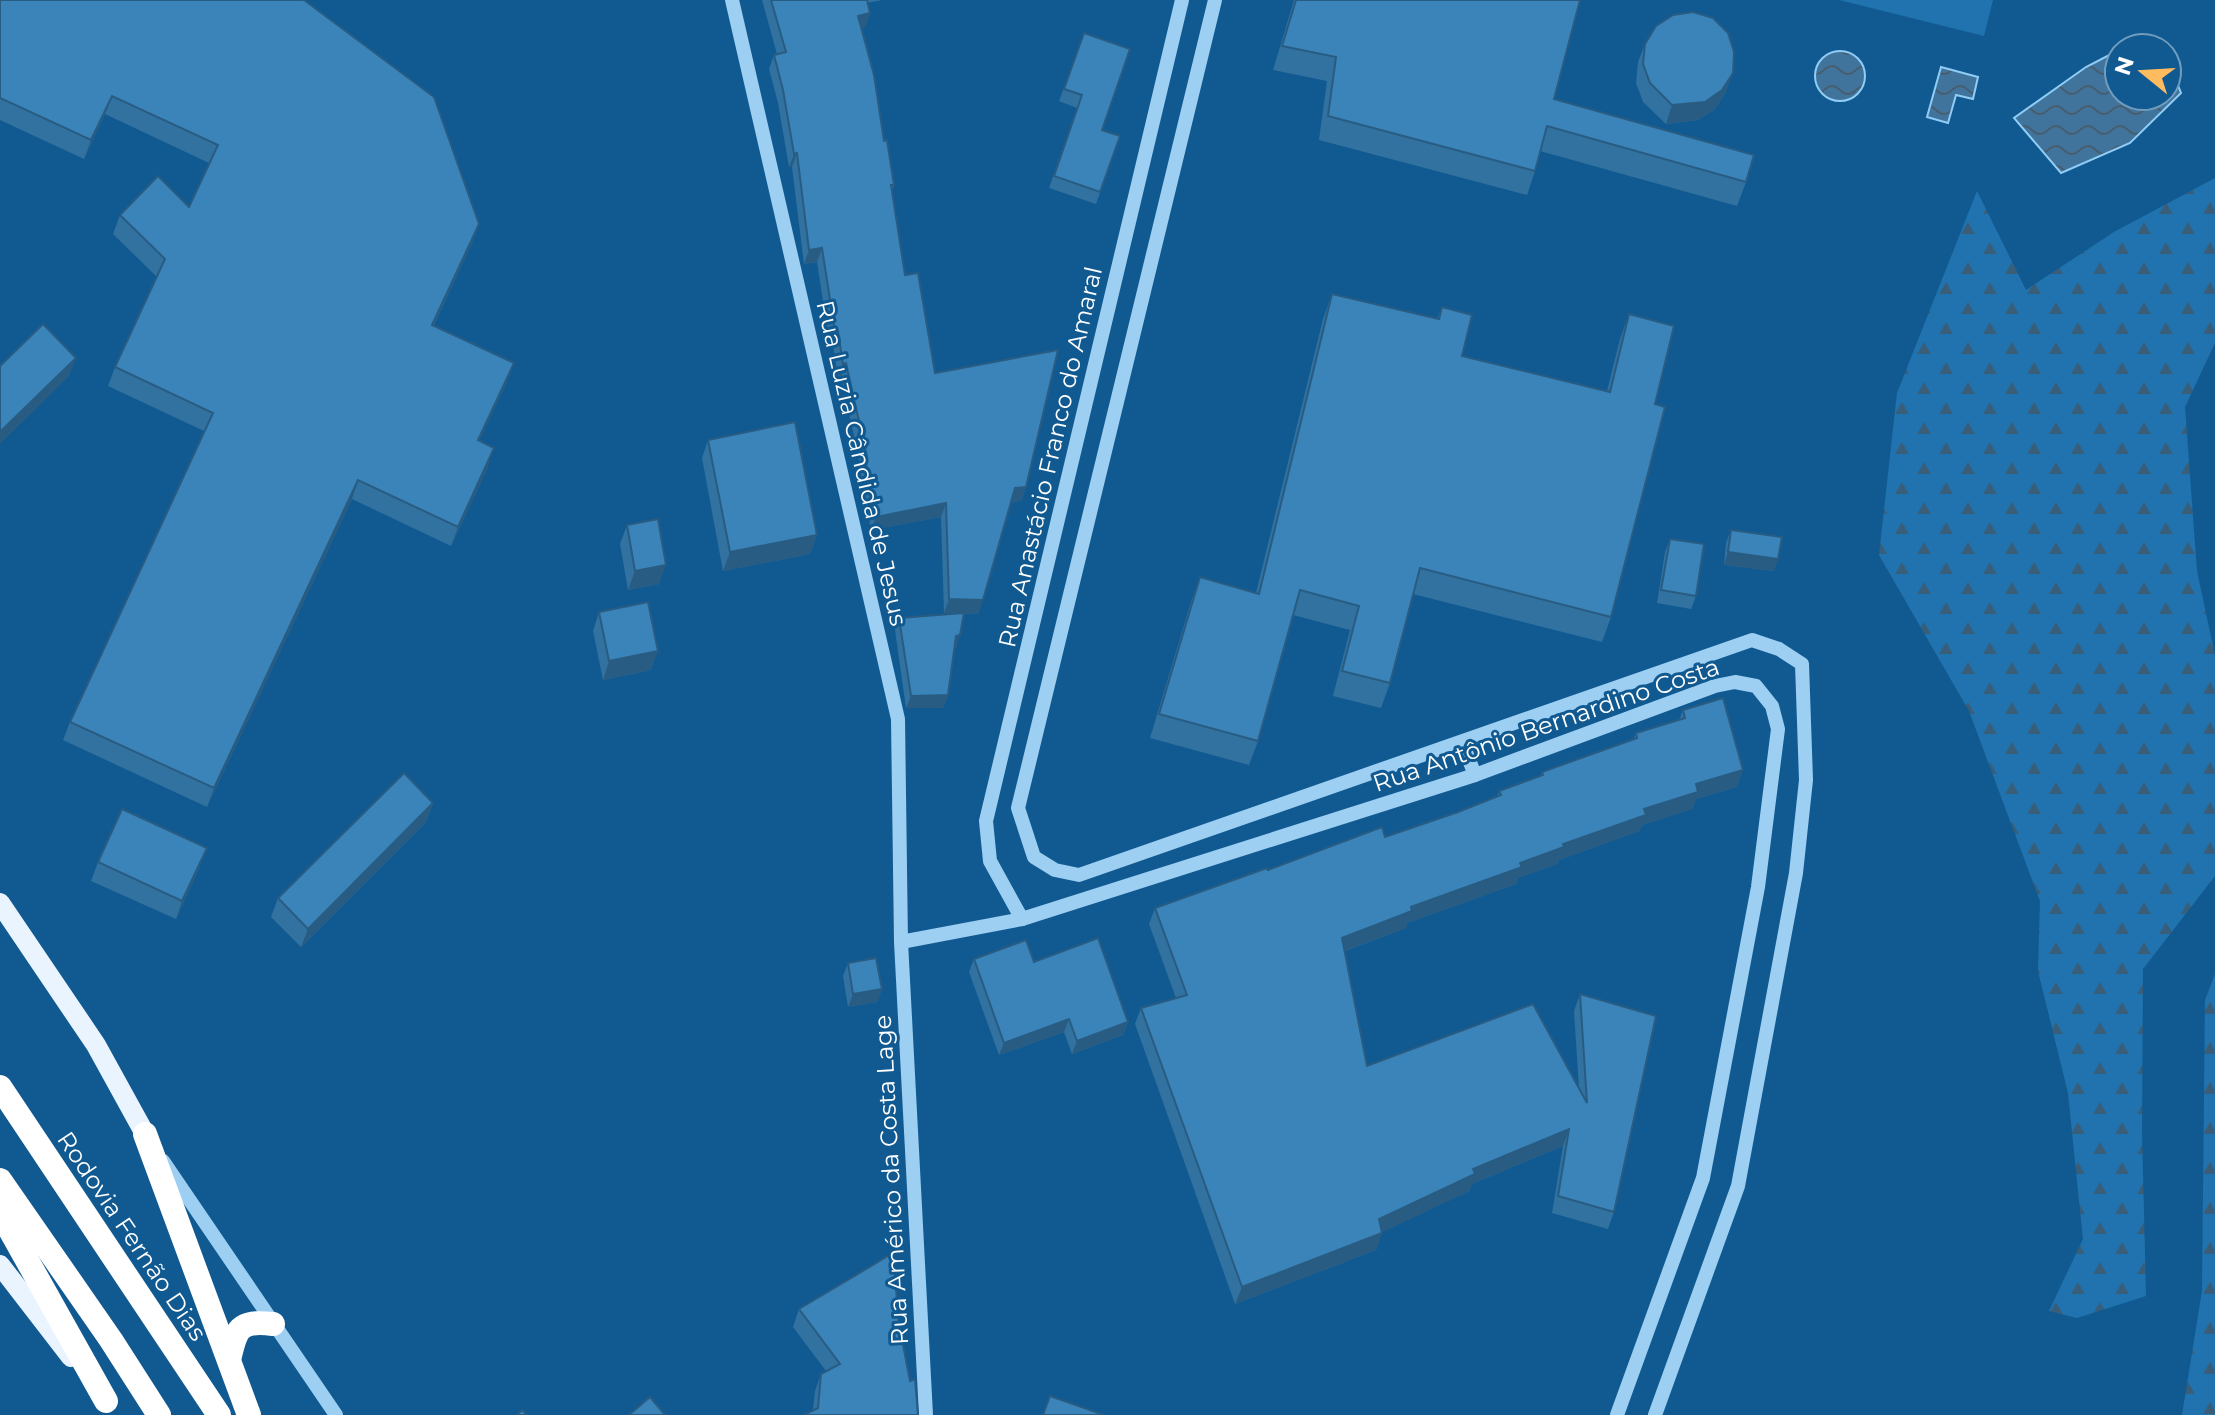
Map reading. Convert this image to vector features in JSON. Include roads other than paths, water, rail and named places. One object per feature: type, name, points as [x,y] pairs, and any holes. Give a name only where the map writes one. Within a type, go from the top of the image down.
[{"type":"highway","name":"Rodovia Fernão Dias","points":[[0,1087],[219,1415]]},
{"type":"highway","points":[[145,1134],[249,1415]]},
{"type":"highway","points":[[0,1180],[159,1415]]},
{"type":"highway","points":[[0,1212],[110,1408]]},
{"type":"highway","points":[[229,1360],[235,1334],[243,1325],[256,1322],[273,1324]]},
{"type":"main road","points":[[0,903],[96,1045],[145,1134]]},
{"type":"main road","points":[[0,1265],[110,1408]]},
{"type":"street","name":"Rua Luzia Cândida de Jesus","points":[[732,0],[898,719],[901,942]]},
{"type":"street","name":"Rua Anastácio Franco do Amaral","points":[[1022,919],[990,861],[986,821],[1182,0]]},
{"type":"street","name":"Rua Anastácio Franco do Amaral","points":[[1079,875],[1055,870],[1034,857],[1018,808],[1215,0]]},
{"type":"street","name":"Rua Antônio Bernardino Costa","points":[[1079,875],[1752,640],[1779,649],[1802,664],[1806,780],[1796,873],[1738,1186],[1655,1415]]},
{"type":"street","name":"Rua Antônio Bernardino Costa","points":[[901,942],[1022,919],[1475,775],[1715,686],[1735,682],[1756,686],[1772,706],[1778,729],[1758,887],[1703,1178],[1617,1415]]},
{"type":"street","points":[[1462,742],[1475,775]]},
{"type":"street","name":"Rua Américo da Costa Lage","points":[[901,942],[926,1415]]},
{"type":"street","points":[[145,1134],[336,1415]]},
{"type":"water","points":[[1840,51],[1858,58],[1865,76],[1858,94],[1840,101],[1822,94],[1815,76],[1822,58]]},
{"type":"water","points":[[2103,58],[2103,112],[2162,112],[2130,143],[2061,173],[2014,118]]},
{"type":"water","points":[[1941,67],[1978,77],[1973,99],[1956,95],[1948,123],[1927,117]]}]
